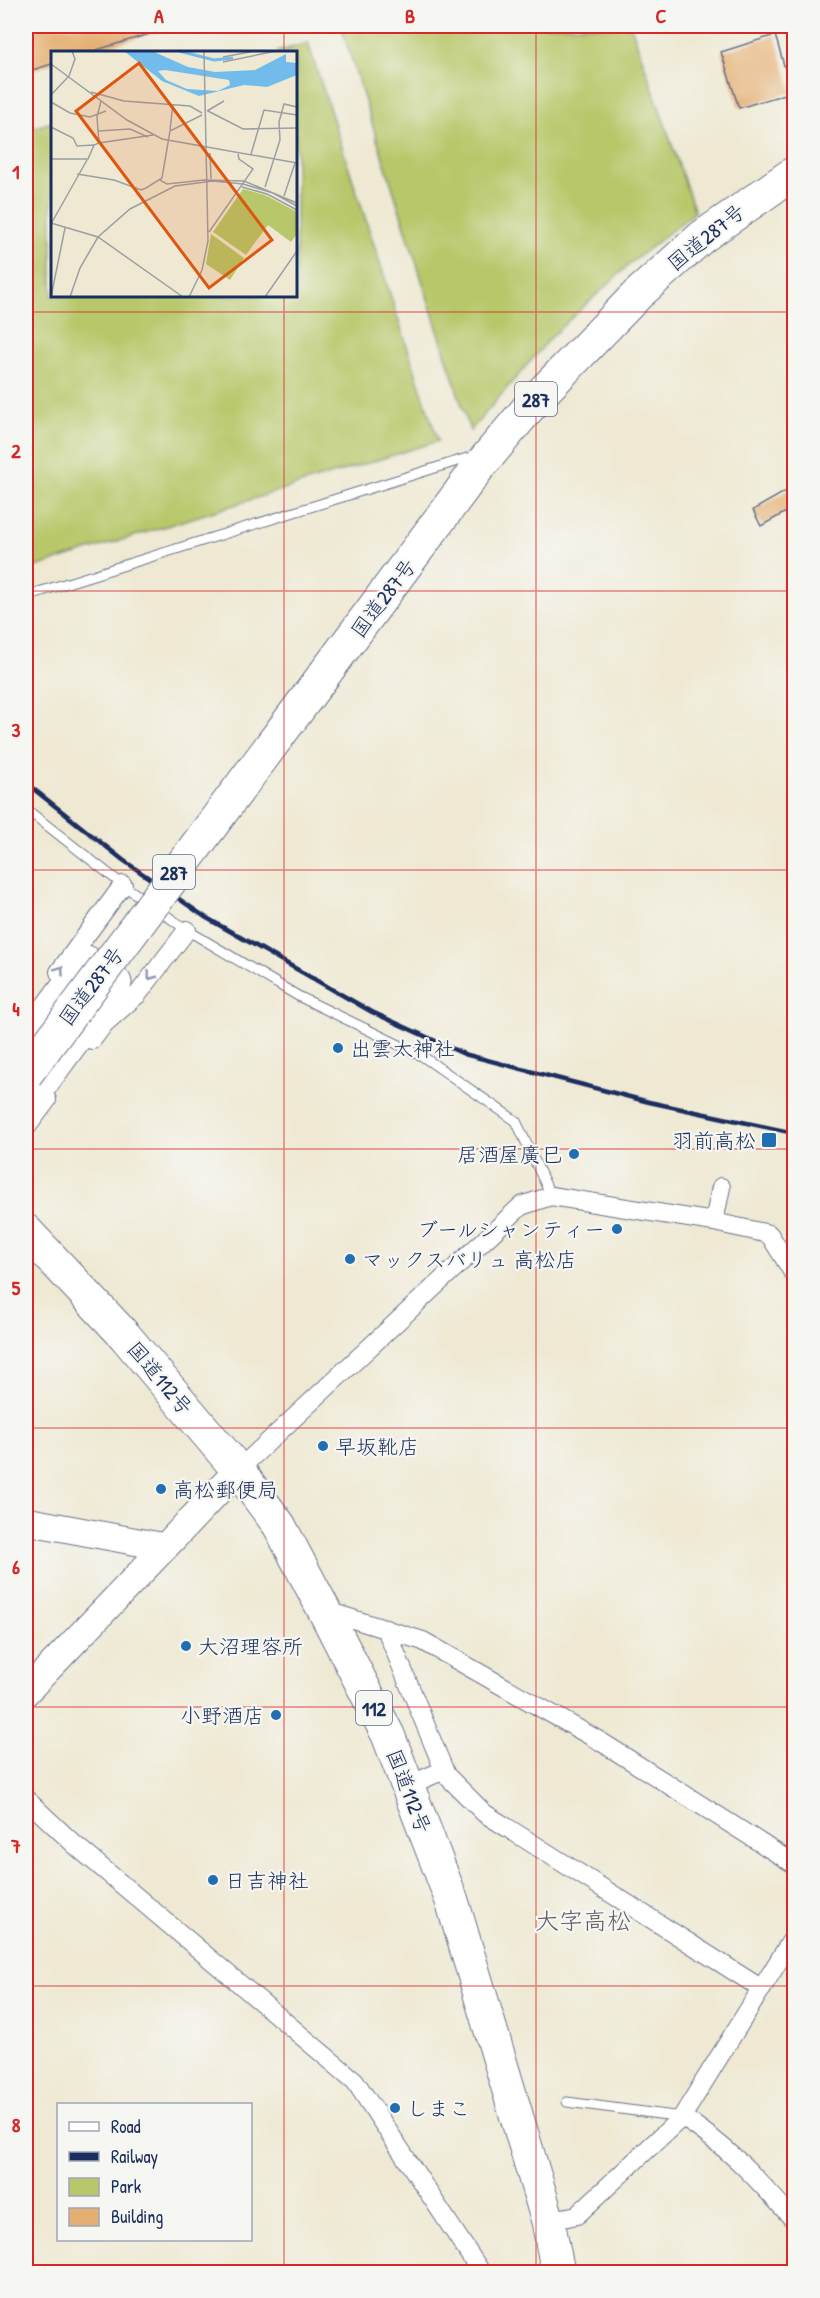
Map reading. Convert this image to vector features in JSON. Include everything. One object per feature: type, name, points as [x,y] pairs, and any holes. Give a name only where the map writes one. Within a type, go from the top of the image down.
[{"type":"highway","name":"国道287号","points":[[26,1074],[478,468],[536,399],[637,295],[702,237],[795,173]]},
{"type":"highway","name":"287","points":[[26,1043],[263,730],[327,673]]},
{"type":"highway","name":"287","points":[[26,1104],[115,983],[327,673]]},
{"type":"highway","name":"国道112号","points":[[26,1231],[124,1336],[238,1470],[279,1525],[388,1735],[452,1901],[548,2222],[558,2272]]},
{"type":"street","points":[[26,1017],[123,885]]},
{"type":"street","points":[[26,1128],[104,1024],[138,994],[187,930]]},
{"type":"street","points":[[714,1222],[721,1187]]},
{"type":"street","points":[[26,1692],[238,1470],[521,1206],[551,1196],[714,1222],[769,1234],[795,1274]]},
{"type":"street","points":[[26,1521],[165,1547]]},
{"type":"street","points":[[324,1610],[423,1641],[496,1680],[603,1743],[795,1864]]},
{"type":"street","points":[[386,1629],[444,1770],[484,1813],[762,1989]]},
{"type":"street","points":[[407,1786],[444,1770]]},
{"type":"street","points":[[26,1799],[75,1845],[355,2081],[481,2272]]},
{"type":"street","points":[[548,2222],[577,2215],[685,2112],[795,1936]]},
{"type":"street","points":[[685,2112],[736,2156],[795,2220]]},
{"type":"lane","points":[[26,596],[467,458],[478,468]]},
{"type":"lane","points":[[26,809],[123,885],[187,930],[298,996],[422,1056],[516,1121],[551,1196]]},
{"type":"lane","points":[[567,2102],[685,2112]]},
{"type":"green space","points":[[341,26],[631,26],[695,212],[633,261],[552,336],[470,431]]},
{"type":"green space","points":[[308,43],[438,441],[26,570],[26,130],[51,122],[51,297],[297,297],[297,51],[280,51]]},
{"type":"building","points":[[26,26],[166,26],[166,29],[93,51],[51,51],[51,64],[26,72]]},
{"type":"building","points":[[775,35],[792,92],[739,108],[721,52]]},
{"type":"building","points":[[795,486],[795,507],[761,526],[753,510]]},
{"type":"railway","points":[[26,783],[123,860],[205,917],[372,1012],[464,1054],[649,1102],[794,1133]]},
{"type":"place","name":"出雲太神社","points":[[338,1048]]},
{"type":"place","name":"羽前高松","points":[[769,1140]]},
{"type":"place","name":"居酒屋廣巳","points":[[574,1154]]},
{"type":"place","name":"ブールシャンティー","points":[[617,1229]]},
{"type":"place","name":"マックスバリュ 高松店","points":[[350,1259]]},
{"type":"place","name":"早坂靴店","points":[[323,1446]]},
{"type":"place","name":"高松郵便局","points":[[161,1489]]},
{"type":"place","name":"大沼理容所","points":[[186,1646]]},
{"type":"place","name":"小野酒店","points":[[276,1715]]},
{"type":"place","name":"日吉神社","points":[[213,1880]]},
{"type":"place","name":"しまこ","points":[[395,2108]]},
{"type":"district","name":"大字高松","points":[[583,1920]]}]
